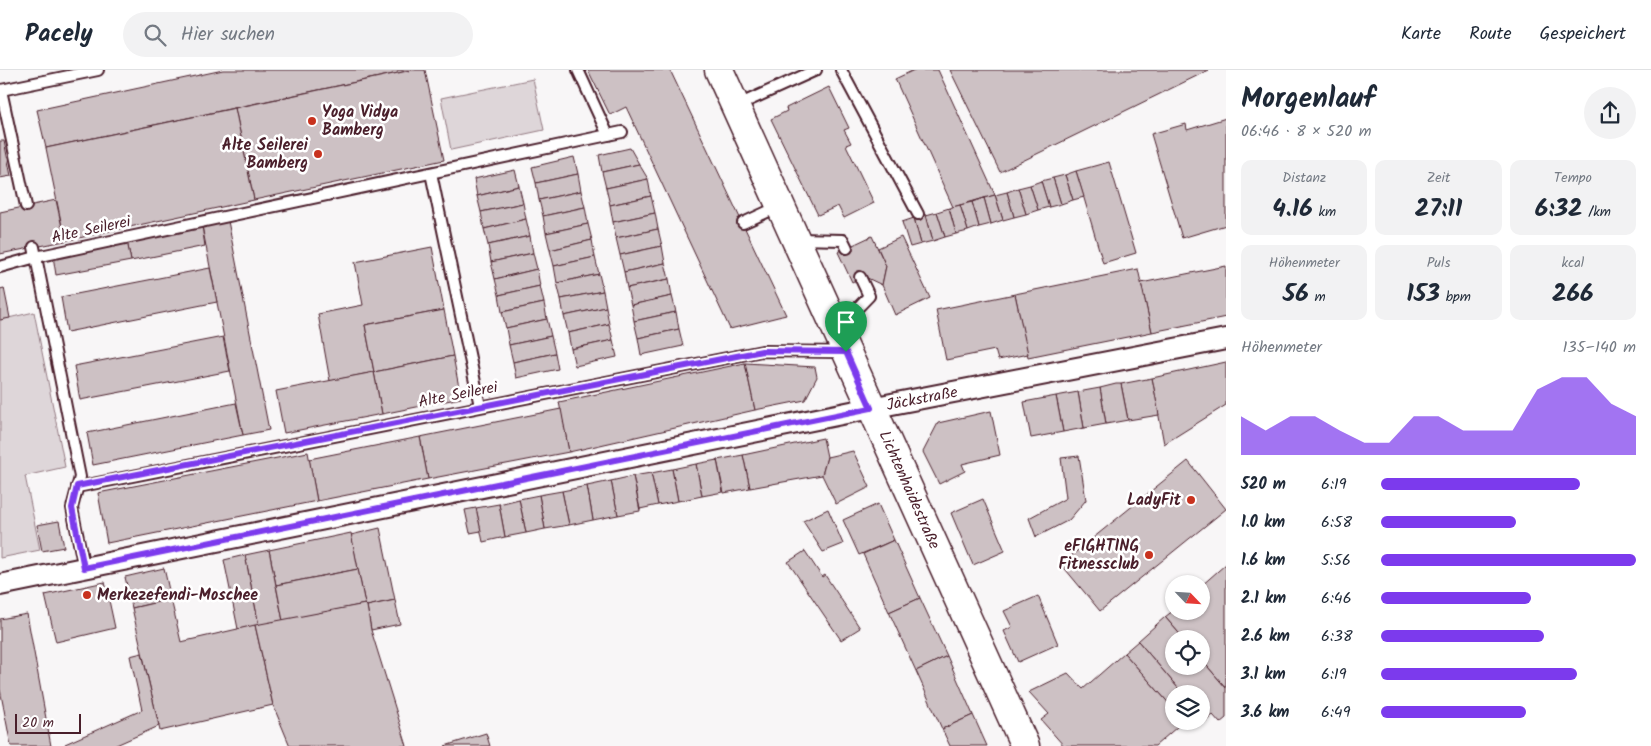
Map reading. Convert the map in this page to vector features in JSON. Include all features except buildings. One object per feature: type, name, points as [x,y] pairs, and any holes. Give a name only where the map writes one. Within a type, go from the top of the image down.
[{"type":"street","name":"Lichtenhaidestraße","points":[[719,70],[1025,746]]},
{"type":"street","name":"Jäckstraße","points":[[0,585],[871,408],[1226,339]]},
{"type":"lane","points":[[26,206],[1,91],[98,70]]},
{"type":"lane","points":[[578,70],[608,135]]},
{"type":"lane","points":[[736,107],[816,70]]},
{"type":"lane","points":[[841,70],[918,214]]},
{"type":"lane","name":"Alte Seilerei","points":[[0,266],[36,252],[431,173],[622,132]]},
{"type":"lane","points":[[431,173],[480,406]]},
{"type":"lane","points":[[742,222],[780,206]]},
{"type":"lane","points":[[795,239],[843,240],[847,248]]},
{"type":"lane","name":"Alte Seilerei","points":[[36,252],[80,477],[72,508],[84,568]]},
{"type":"lane","points":[[841,341],[869,296],[860,278]]},
{"type":"lane","name":"Alte Seilerei","points":[[77,486],[762,351],[841,341]]},
{"type":"shaded area","points":[[533,79],[544,130],[451,150],[441,98]]},
{"type":"shaded area","points":[[34,312],[65,467],[25,476],[40,550],[0,558],[0,320]]},
{"type":"place","name":"Yoga Vidya Bamberg","points":[[312,121]]},
{"type":"place","name":"Alte Seilerei Bamberg","points":[[318,154]]},
{"type":"place","name":"LadyFit","points":[[1191,500]]},
{"type":"place","name":"eFIGHTING Fitnessclub","points":[[1149,555]]},
{"type":"place","name":"Merkezefendi-Moschee","points":[[87,595]]},
{"type":"route","points":[[762,351],[846,352],[871,408],[84,568],[72,508],[77,486],[762,351]]}]
